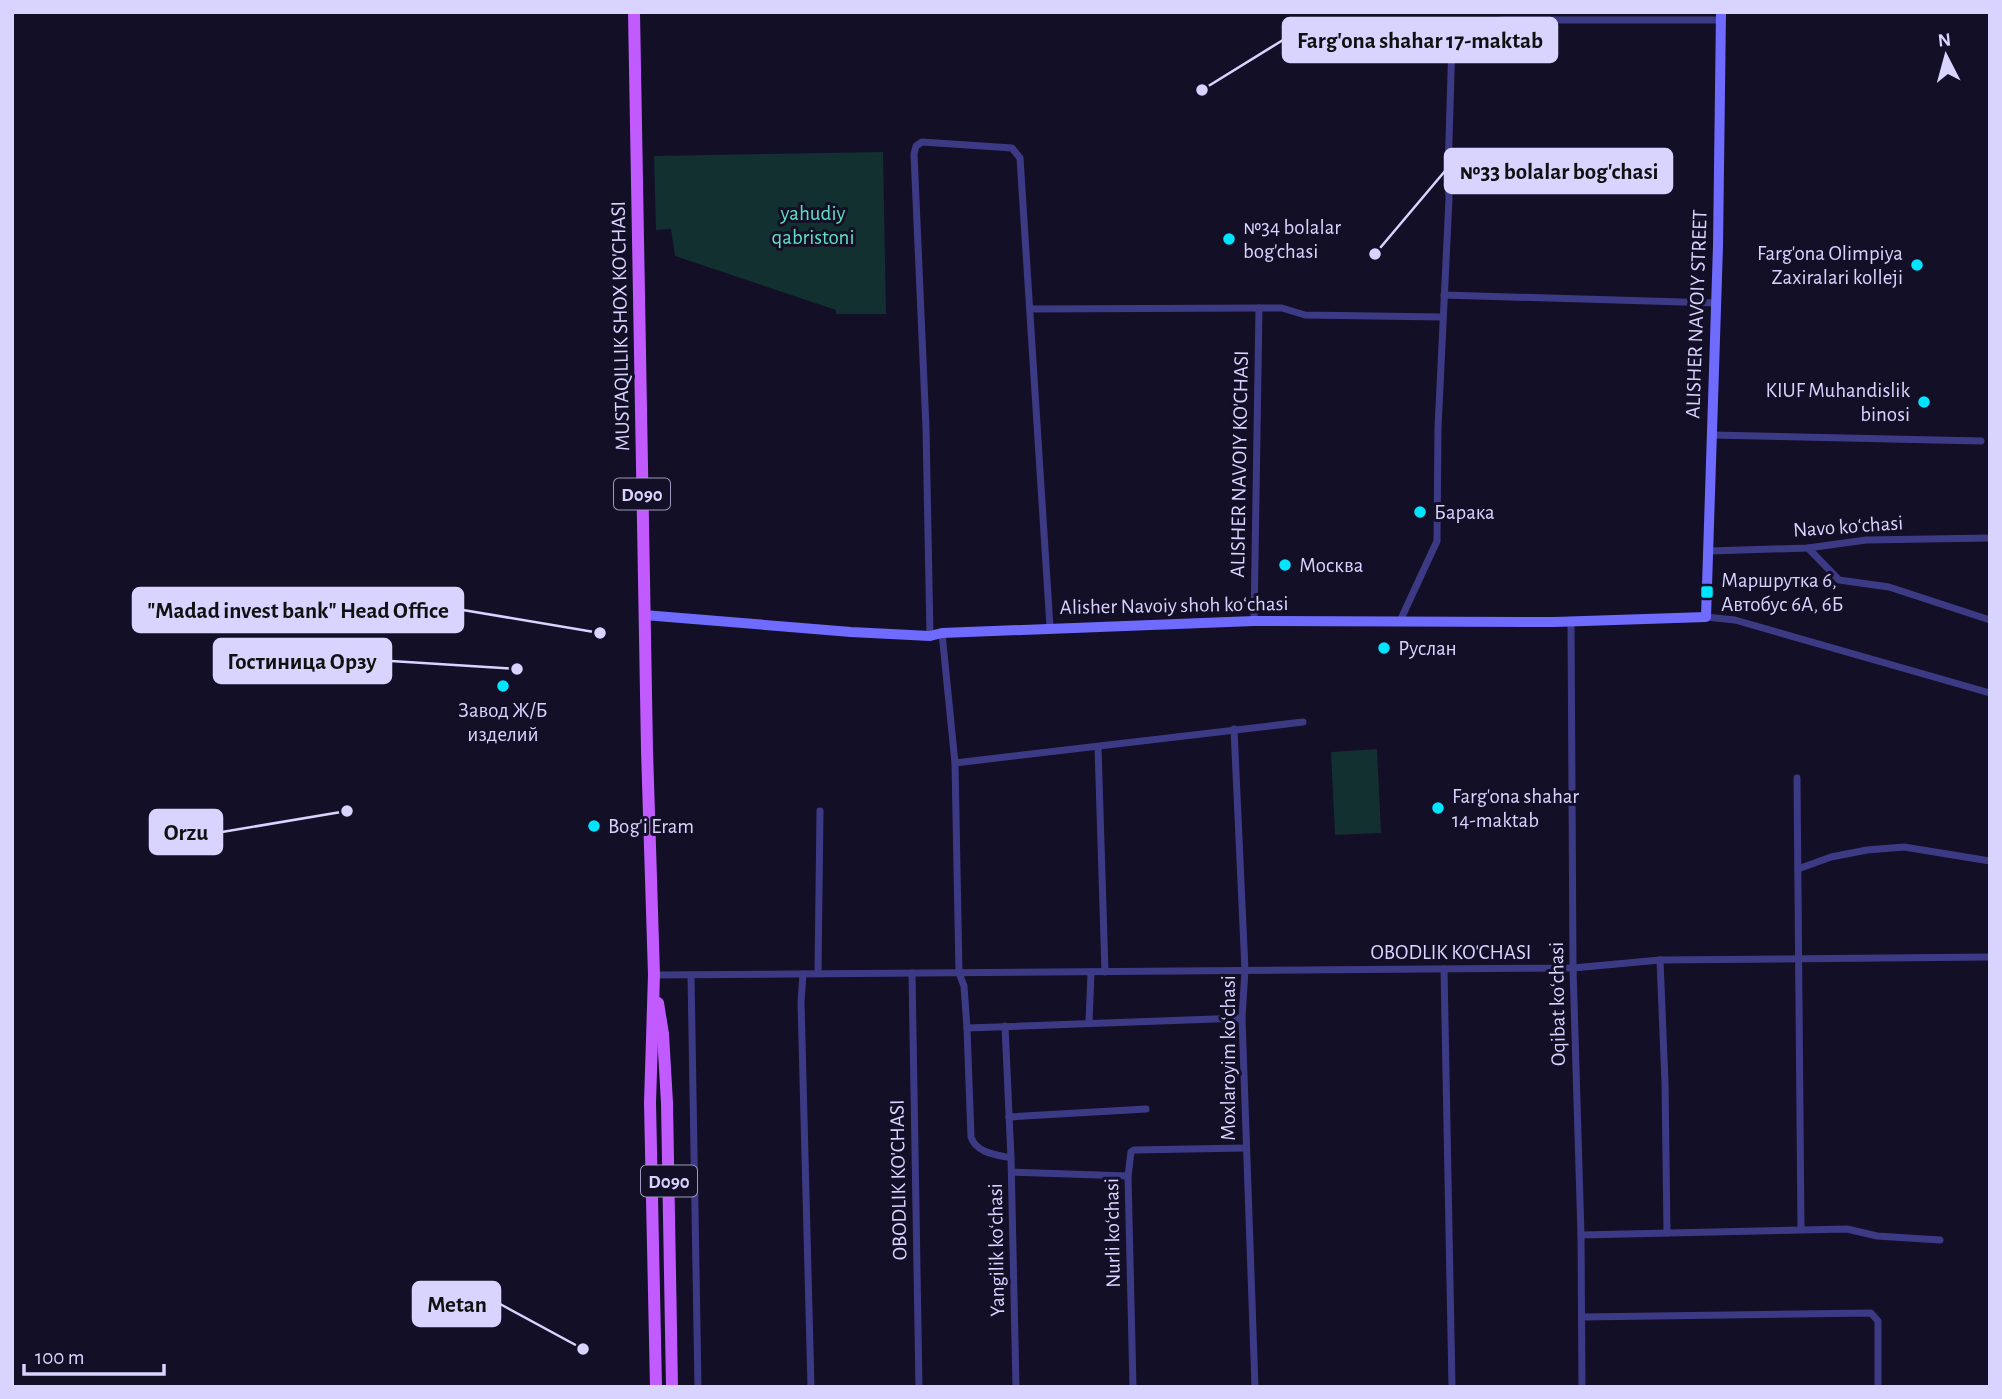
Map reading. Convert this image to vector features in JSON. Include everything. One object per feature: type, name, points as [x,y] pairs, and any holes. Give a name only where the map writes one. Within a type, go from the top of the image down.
[{"type":"main road","name":"MUSTAQILLIK SHOX KO'CHASI","points":[[634,12],[654,975],[650,1103],[656,1387]]},
{"type":"main road","name":"MUSTAQILLIK SHOX KO'CHASI","points":[[654,975],[663,1034],[667,1103],[672,1387]]},
{"type":"street","points":[[1399,621],[1437,541],[1438,428],[1449,199],[1452,40],[1461,29],[1502,20],[1721,16]]},
{"type":"street","name":"ALISHER NAVOIY STREET","points":[[1706,617],[1717,303],[1721,16]]},
{"type":"street","name":"Yangilik koʻchasi","points":[[1016,1387],[1011,1158],[990,1153],[973,1144],[971,1137],[964,986],[959,973],[955,763],[936,634],[914,154],[916,146],[922,142],[1012,148],[1017,152],[1020,158],[1031,309]]},
{"type":"street","points":[[1444,295],[1717,303]]},
{"type":"street","points":[[1050,627],[1031,309],[1259,308],[1283,309],[1305,315],[1443,317]]},
{"type":"street","name":"ALISHER NAVOIY KO'CHASI","points":[[1254,621],[1259,308]]},
{"type":"street","points":[[1712,435],[1981,441]]},
{"type":"street","name":"Navo koʻchasi","points":[[1709,551],[1808,548],[1866,540],[1990,538]]},
{"type":"street","points":[[1808,548],[1839,580],[1889,587],[1990,620]]},
{"type":"street","name":"Alisher Navoiy shoh koʻchasi","points":[[645,615],[850,632],[936,634],[1050,627],[1254,621],[1571,621],[1706,617]]},
{"type":"street","points":[[1706,617],[1735,620],[1990,693]]},
{"type":"street","name":"Oqibat koʻchasi","points":[[1571,621],[1573,968],[1581,1235],[1582,1387]]},
{"type":"street","points":[[955,763],[1303,722]]},
{"type":"street","name":"Moxlaroyim koʻchasi","points":[[1234,729],[1245,970],[1242,1018],[1245,1148],[1255,1387]]},
{"type":"street","points":[[1098,747],[1105,972]]},
{"type":"street","points":[[1797,778],[1801,1229]]},
{"type":"street","points":[[818,973],[820,811]]},
{"type":"street","points":[[1798,869],[1830,857],[1904,847],[1990,861]]},
{"type":"street","name":"OBODLIK KO'CHASI","points":[[654,975],[1573,968],[1660,960],[1990,957]]},
{"type":"street","points":[[1660,960],[1667,1233]]},
{"type":"street","points":[[1444,969],[1452,1387]]},
{"type":"street","name":"OBODLIK KO'CHASI","points":[[912,973],[919,1387]]},
{"type":"street","points":[[1089,1022],[1091,973]]},
{"type":"street","points":[[803,974],[801,1002],[811,1387]]},
{"type":"street","points":[[691,975],[698,1387]]},
{"type":"street","points":[[967,1028],[1242,1018]]},
{"type":"street","points":[[1005,1026],[1011,1158]]},
{"type":"street","points":[[1009,1117],[1146,1109]]},
{"type":"street","name":"Nurli koʻchasi","points":[[1133,1387],[1128,1176],[1130,1156],[1134,1150],[1245,1148]]},
{"type":"street","points":[[1012,1172],[1128,1176]]},
{"type":"street","points":[[1581,1235],[1847,1229],[1877,1236],[1940,1240]]},
{"type":"street","points":[[1582,1317],[1871,1313],[1878,1321],[1878,1387]]},
{"type":"green space","name":"yahudiy qabristoni","points":[[883,152],[886,314],[836,314],[836,310],[675,256],[671,229],[656,230],[654,156]]},
{"type":"green space","points":[[1377,749],[1381,833],[1335,835],[1331,752]]},
{"type":"place","name":"Farg'ona shahar 17-maktab","points":[[1202,90]]},
{"type":"place","name":"№34 bolalar bog'chasi","points":[[1229,239]]},
{"type":"place","name":"№33 bolalar bog'chasi","points":[[1375,254]]},
{"type":"place","name":"Farg'ona Olimpiya Zaxiralari kolleji","points":[[1917,265]]},
{"type":"place","name":"KIUF Muhandislik binosi","points":[[1924,402]]},
{"type":"place","name":"Барака","points":[[1420,512]]},
{"type":"place","name":"Москва","points":[[1285,565]]},
{"type":"place","name":"Маршрутка 6, Автобус 6А, 6Б","points":[[1707,592]]},
{"type":"place","name":"\"Madad invest bank\" Head Office","points":[[600,633]]},
{"type":"place","name":"Руслан","points":[[1384,648]]},
{"type":"place","name":"Гостиница Орзу","points":[[517,669]]},
{"type":"place","name":"Завод Ж/Б изделий","points":[[503,686]]},
{"type":"place","name":"Farg'ona shahar 14-maktab","points":[[1438,808]]},
{"type":"place","name":"Orzu","points":[[347,811]]},
{"type":"place","name":"Bog'i Eram","points":[[594,826]]},
{"type":"place","name":"Metan","points":[[583,1349]]}]
